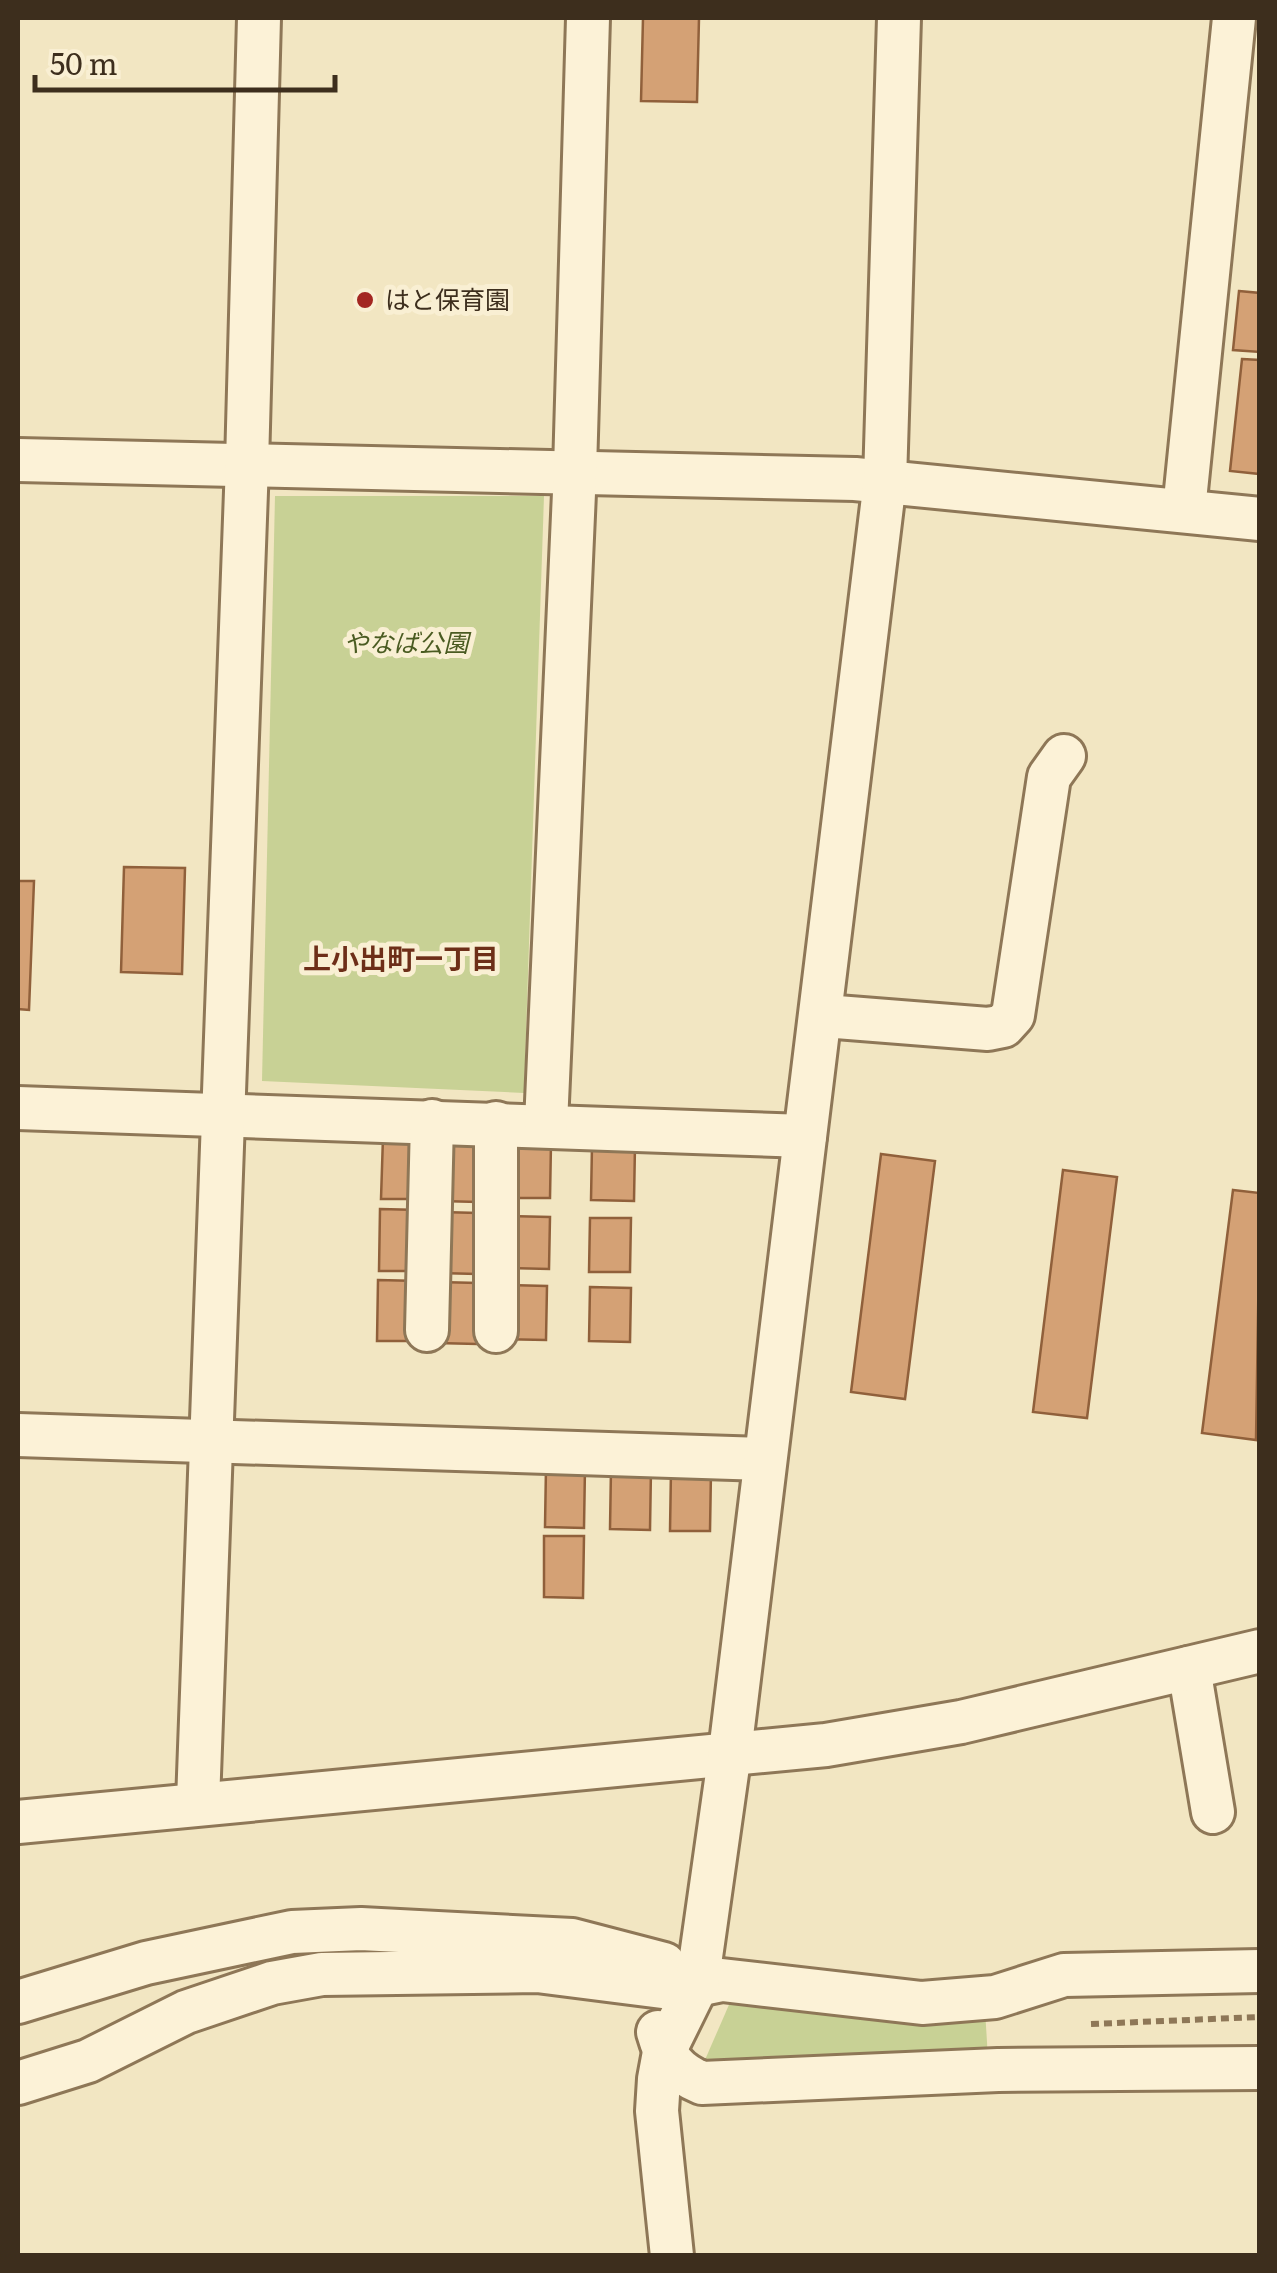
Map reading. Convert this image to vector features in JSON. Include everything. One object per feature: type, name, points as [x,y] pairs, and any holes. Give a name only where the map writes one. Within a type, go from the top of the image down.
[{"type":"street","points":[[198,1802],[248,464],[259,18]]},
{"type":"street","points":[[546,1124],[575,470],[588,18]]},
{"type":"street","points":[[672,2256],[657,2111],[664,2052],[697,1985],[730,1752],[805,1136],[824,1016],[886,481],[900,18]]},
{"type":"street","points":[[1184,510],[1234,18]]},
{"type":"street","points":[[18,460],[575,470],[886,481],[1260,519]]},
{"type":"street","points":[[824,1016],[988,1029],[1003,1026],[1014,1015],[1049,777],[1064,756]]},
{"type":"street","points":[[18,1108],[805,1136]]},
{"type":"street","points":[[427,1330],[432,1121]]},
{"type":"street","points":[[496,1123],[496,1330]]},
{"type":"street","points":[[18,1435],[766,1459]]},
{"type":"street","points":[[18,1822],[198,1802],[826,1746],[899,1734],[1260,1651]]},
{"type":"street","points":[[1188,1668],[1212,1812]]},
{"type":"street","points":[[18,2002],[146,1964],[292,1932],[361,1930],[572,1940],[666,1962],[647,1978]]},
{"type":"street","points":[[18,2083],[88,2061],[186,2012],[272,1983],[322,1974],[537,1971],[647,1978],[678,1990],[722,1980],[922,2003],[995,1997],[1064,1975],[1260,1971]]},
{"type":"street","points":[[647,1978],[664,2052],[684,2076],[702,2083],[998,2070],[1260,2068]]},
{"type":"path","points":[[1072,2025],[1260,2017]]},
{"type":"green space","name":"やなば公園","points":[[275,496],[544,496],[524,1093],[262,1081]]},
{"type":"green space","points":[[735,1991],[985,2009],[988,2059],[701,2069]]},
{"type":"building","points":[[643,18],[699,18],[697,102],[641,101]]},
{"type":"building","points":[[1239,291],[1260,293],[1260,352],[1233,350]]},
{"type":"building","points":[[1242,359],[1260,360],[1260,474],[1230,471]]},
{"type":"building","points":[[124,867],[185,868],[182,974],[121,972]]},
{"type":"building","points":[[18,881],[34,881],[29,1010],[18,1009]]},
{"type":"building","points":[[383,1137],[422,1138],[421,1199],[381,1199]]},
{"type":"building","points":[[442,1139],[480,1139],[478,1202],[441,1201]]},
{"type":"building","points":[[505,1143],[551,1143],[550,1198],[504,1198]]},
{"type":"building","points":[[592,1145],[635,1145],[634,1201],[591,1200]]},
{"type":"building","points":[[881,1154],[935,1161],[905,1399],[851,1392]]},
{"type":"building","points":[[1063,1170],[1117,1177],[1087,1418],[1033,1412]]},
{"type":"building","points":[[1233,1190],[1260,1193],[1256,1440],[1202,1433]]},
{"type":"building","points":[[380,1209],[420,1210],[418,1271],[379,1271]]},
{"type":"building","points":[[441,1212],[478,1213],[477,1274],[439,1273]]},
{"type":"building","points":[[505,1216],[550,1217],[549,1269],[504,1268]]},
{"type":"building","points":[[590,1218],[631,1218],[630,1272],[589,1272]]},
{"type":"building","points":[[378,1280],[419,1281],[418,1341],[377,1341]]},
{"type":"building","points":[[438,1282],[478,1283],[477,1344],[437,1343]]},
{"type":"building","points":[[503,1285],[547,1286],[546,1340],[502,1339]]},
{"type":"building","points":[[590,1287],[631,1288],[630,1342],[589,1341]]},
{"type":"building","points":[[546,1467],[585,1467],[584,1528],[545,1527]]},
{"type":"building","points":[[611,1469],[651,1469],[650,1530],[610,1529]]},
{"type":"building","points":[[671,1470],[711,1471],[710,1531],[670,1531]]},
{"type":"building","points":[[544,1536],[584,1536],[583,1598],[544,1597]]},
{"type":"place","name":"はと保育園","points":[[365,300]]},
{"type":"district","name":"上小出町一丁目","points":[[401,959]]}]
